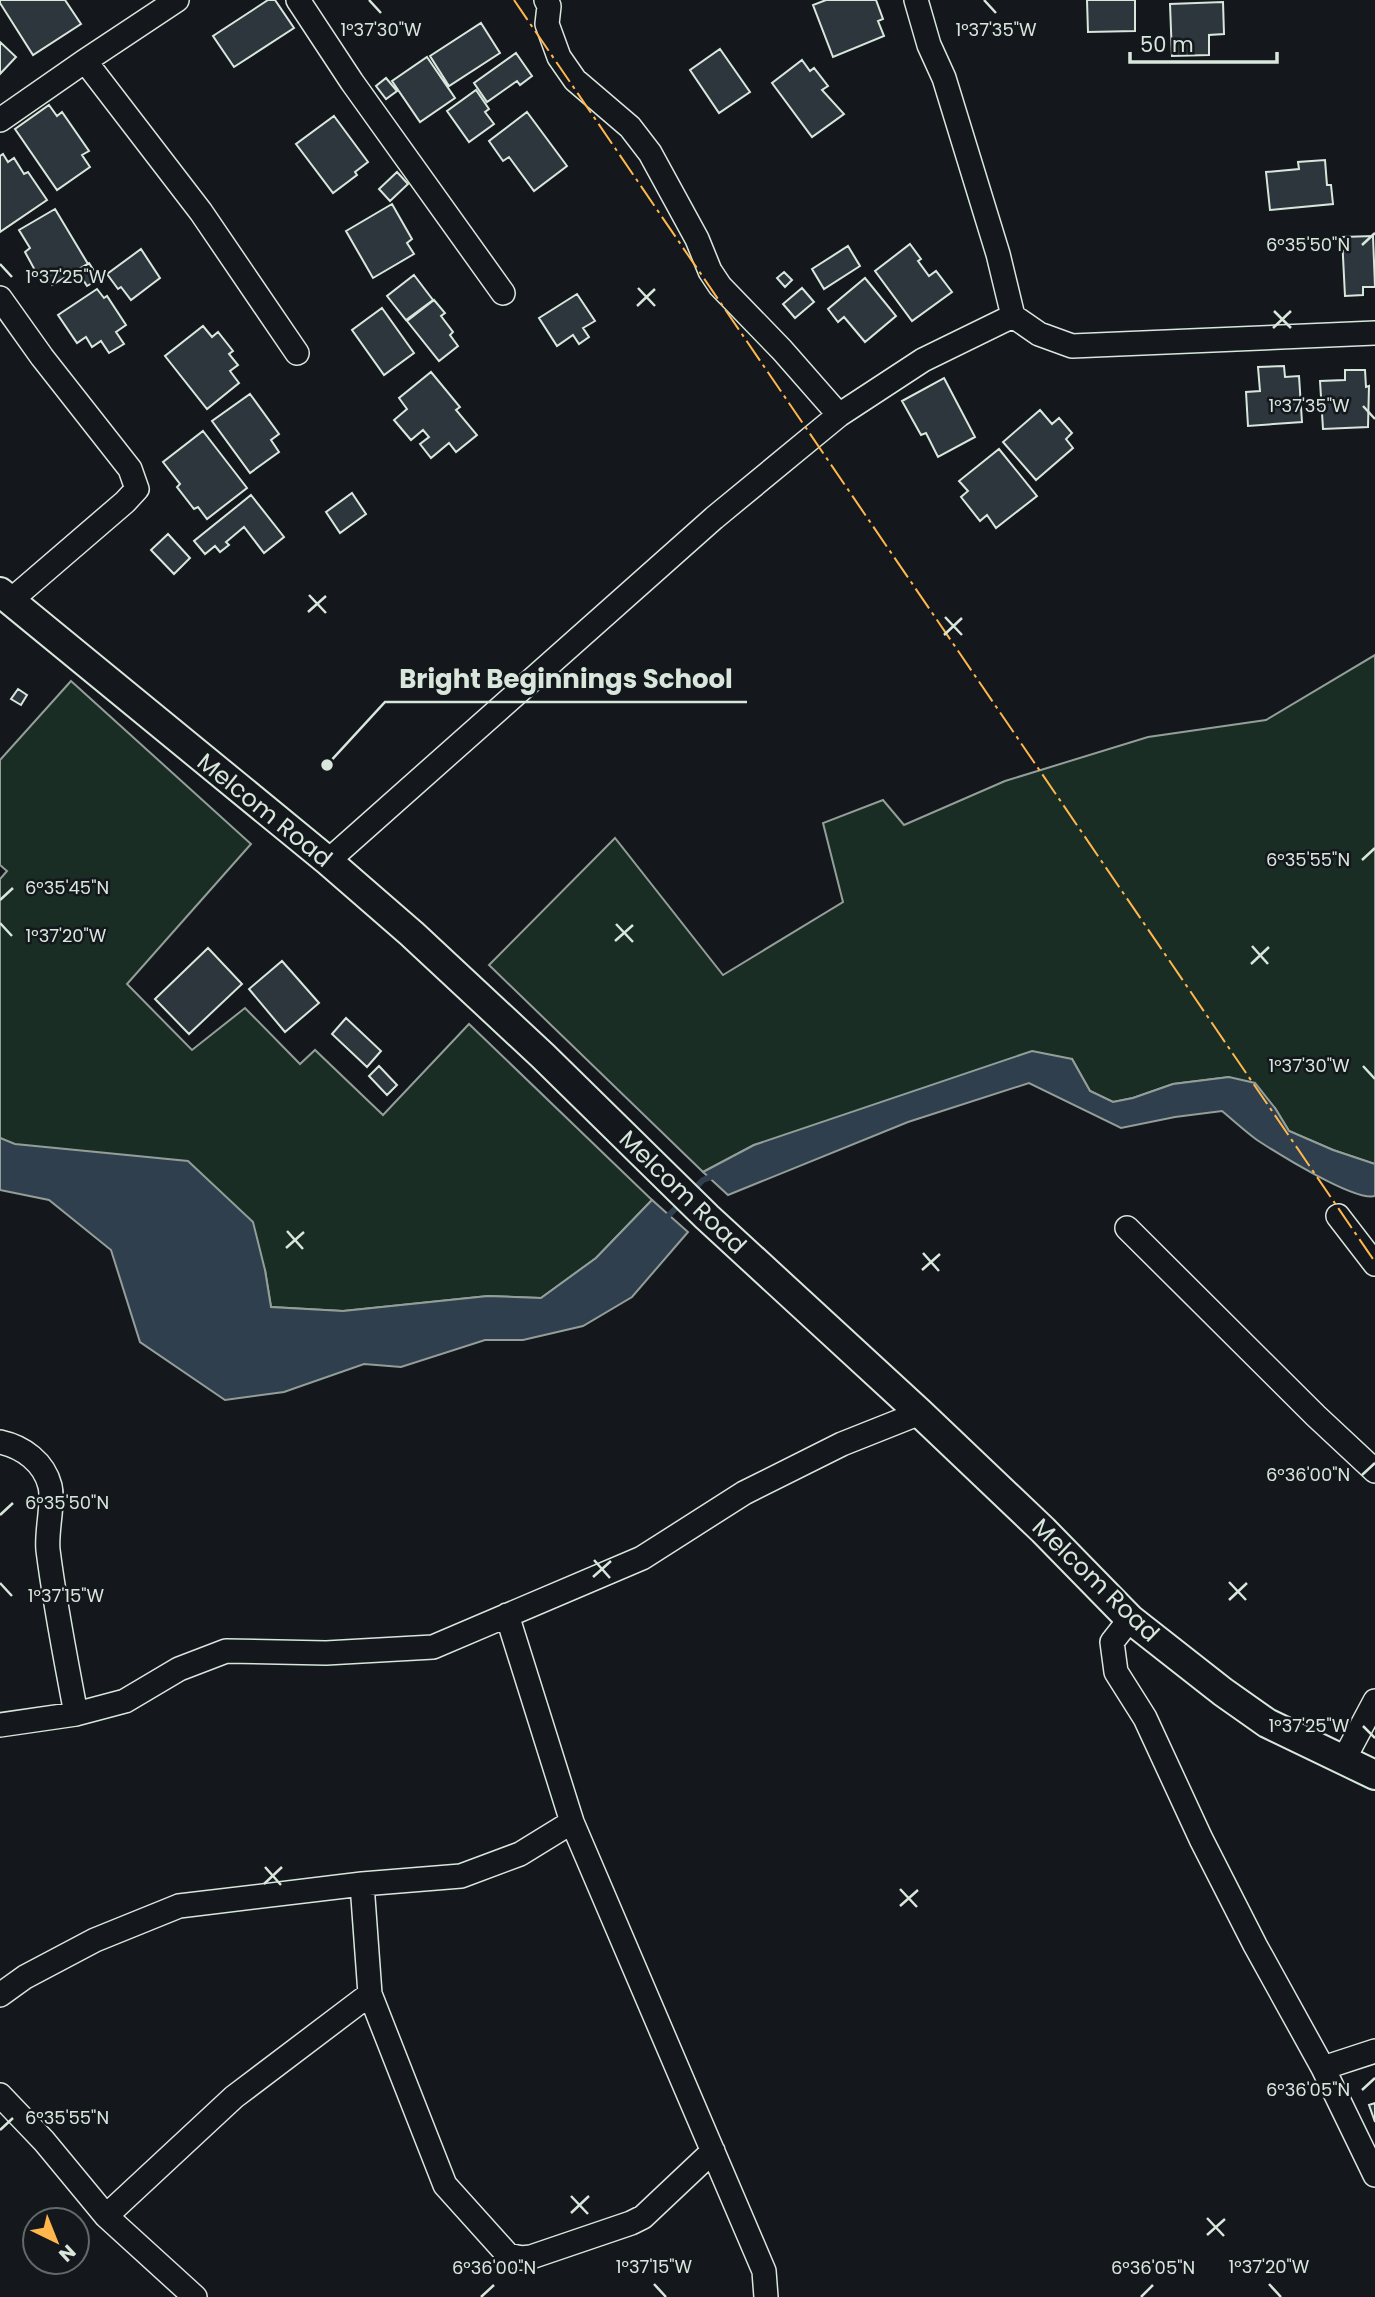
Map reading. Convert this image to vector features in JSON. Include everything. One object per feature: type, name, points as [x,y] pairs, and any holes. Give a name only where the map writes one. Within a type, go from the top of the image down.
[{"type":"main road","name":"Melcom Road","points":[[5,597],[328,861],[412,934],[544,1056],[706,1217],[1043,1530],[1130,1619],[1267,1723],[1375,1775]]},
{"type":"street","points":[[0,120],[177,0]]},
{"type":"street","points":[[298,0],[352,82],[502,293]]},
{"type":"street","points":[[916,0],[929,45],[944,78],[998,254],[1013,316],[1039,334],[1072,346],[1375,333]]},
{"type":"street","points":[[553,2],[547,24],[559,57],[575,80],[631,127],[650,153],[720,286],[782,350],[839,415]]},
{"type":"street","points":[[85,61],[201,212],[297,353]]},
{"type":"street","points":[[0,298],[42,357],[130,469],[137,489],[125,502],[5,597]]},
{"type":"street","points":[[328,861],[714,518],[839,415],[923,360],[1013,316]]},
{"type":"street","points":[[1338,1216],[1375,1264]]},
{"type":"street","points":[[1127,1227],[1375,1471]]},
{"type":"street","points":[[0,1725],[76,1714],[125,1701],[179,1669],[226,1651],[326,1653],[433,1647],[642,1558],[744,1493],[842,1444],[920,1413]]},
{"type":"street","points":[[0,1443],[26,1452],[38,1462],[50,1486],[48,1547],[57,1615],[76,1714]]},
{"type":"street","points":[[507,1615],[572,1822],[764,2271],[766,2297]]},
{"type":"street","points":[[1130,1619],[1112,1643],[1116,1672],[1145,1718],[1201,1839],[1255,1945],[1323,2068],[1375,2175]]},
{"type":"street","points":[[1343,1761],[1375,1700]]},
{"type":"street","points":[[0,1995],[26,1977],[95,1940],[178,1906],[362,1884],[461,1876],[520,1854],[572,1822]]},
{"type":"street","points":[[362,1884],[370,1994],[445,2185],[508,2255],[531,2257],[631,2223],[654,2208],[713,2151]]},
{"type":"street","points":[[106,2216],[234,2097],[370,1994]]},
{"type":"street","points":[[1323,2068],[1375,2051]]},
{"type":"street","points":[[0,2095],[44,2141],[106,2216],[195,2297]]},
{"type":"green space","points":[[1375,655],[1375,1164],[1289,1131],[1275,1108],[1229,1077],[1173,1084],[1113,1102],[1090,1091],[1072,1059],[754,1145],[703,1172],[489,965],[615,838],[723,975],[843,902],[823,823],[883,800],[904,825],[1005,781],[1148,737],[1266,720]]},
{"type":"green space","points":[[71,681],[251,844],[127,984],[192,1050],[245,1008],[300,1064],[315,1050],[383,1115],[469,1024],[652,1200],[596,1258],[541,1298],[488,1296],[343,1311],[271,1307],[265,1270],[0,1138],[0,879],[7,871],[0,865],[0,760]]},
{"type":"water","points":[[1032,1051],[1072,1059],[1090,1091],[1113,1102],[1173,1084],[1229,1077],[1255,1083],[1289,1131],[1375,1164],[1375,1196],[1351,1192],[1316,1175],[1257,1140],[1222,1111],[1121,1128],[1029,1083],[908,1122],[728,1195],[703,1172],[754,1145]]},
{"type":"water","points":[[0,1138],[15,1144],[188,1161],[253,1222],[271,1307],[343,1311],[488,1296],[541,1298],[596,1258],[652,1200],[688,1232],[632,1297],[583,1326],[523,1340],[485,1340],[401,1367],[364,1364],[284,1392],[225,1400],[140,1342],[111,1250],[49,1200],[0,1190]]},
{"type":"building","points":[[0,0],[65,0],[81,24],[33,55]]},
{"type":"building","points":[[268,0],[275,0],[294,28],[234,67],[213,36]]},
{"type":"building","points":[[826,0],[876,0],[883,19],[878,21],[884,36],[833,57],[813,5]]},
{"type":"building","points":[[1087,0],[1135,0],[1135,31],[1088,32]]},
{"type":"building","points":[[1223,2],[1224,34],[1209,35],[1209,55],[1172,56],[1170,4]]},
{"type":"building","points":[[481,23],[500,53],[449,86],[430,56]]},
{"type":"building","points":[[0,42],[16,57],[0,74]]},
{"type":"building","points":[[720,49],[750,92],[719,113],[690,70]]},
{"type":"building","points":[[516,53],[532,76],[520,85],[517,81],[487,102],[474,83]]},
{"type":"building","points":[[427,57],[455,98],[420,122],[392,81]]},
{"type":"building","points":[[802,60],[810,71],[814,68],[828,86],[822,90],[844,114],[812,137],[772,83]]},
{"type":"building","points":[[386,78],[397,91],[386,99],[376,86]]},
{"type":"building","points":[[476,90],[489,109],[485,112],[494,124],[469,142],[447,111]]},
{"type":"building","points":[[49,105],[57,116],[62,112],[89,151],[82,155],[90,167],[57,190],[15,129]]},
{"type":"building","points":[[527,112],[567,166],[534,191],[509,157],[503,161],[489,141]]},
{"type":"building","points":[[334,116],[368,162],[355,172],[357,175],[333,193],[296,144]]},
{"type":"building","points":[[3,154],[8,162],[14,158],[24,174],[28,172],[47,200],[0,232],[0,156]]},
{"type":"building","points":[[1325,160],[1327,185],[1331,185],[1333,204],[1270,210],[1266,172],[1299,169],[1298,162]]},
{"type":"building","points":[[397,172],[408,184],[390,201],[379,189]]},
{"type":"building","points":[[392,204],[412,239],[407,243],[414,254],[373,278],[346,231]]},
{"type":"building","points":[[55,209],[88,264],[52,285],[43,271],[37,274],[25,252],[30,248],[19,230]]},
{"type":"building","points":[[1373,236],[1375,287],[1363,287],[1363,295],[1345,296],[1342,237]]},
{"type":"building","points":[[910,244],[929,276],[936,271],[952,292],[912,321],[875,271]]},
{"type":"building","points":[[848,246],[860,266],[824,289],[812,269]]},
{"type":"building","points":[[141,249],[160,278],[131,300],[107,274]]},
{"type":"building","points":[[89,263],[99,279],[87,286],[77,270]]},
{"type":"building","points":[[784,272],[792,280],[785,287],[777,278]]},
{"type":"building","points":[[414,275],[433,300],[406,320],[387,296]]},
{"type":"building","points":[[865,278],[896,316],[865,342],[844,317],[838,322],[828,309]]},
{"type":"building","points":[[802,288],[814,302],[795,318],[783,304]]},
{"type":"building","points":[[97,289],[104,298],[107,296],[126,325],[116,332],[124,344],[109,353],[101,341],[92,347],[86,337],[77,343],[58,315]]},
{"type":"building","points":[[577,294],[595,321],[583,328],[589,337],[579,344],[573,335],[557,346],[539,318]]},
{"type":"building","points":[[434,300],[445,313],[441,316],[453,332],[450,335],[458,346],[439,361],[407,321]]},
{"type":"building","points":[[382,308],[414,353],[384,375],[352,330]]},
{"type":"building","points":[[203,326],[212,337],[218,332],[233,351],[229,354],[238,365],[230,371],[239,383],[207,409],[165,356]]},
{"type":"building","points":[[1284,366],[1285,377],[1299,376],[1302,422],[1248,426],[1246,392],[1260,391],[1258,367]]},
{"type":"building","points":[[1345,370],[1365,370],[1366,387],[1369,386],[1368,427],[1323,429],[1320,381],[1345,380]]},
{"type":"building","points":[[431,372],[460,407],[456,410],[477,435],[456,452],[449,443],[431,458],[420,444],[429,437],[423,430],[411,440],[394,420],[407,409],[399,398]]},
{"type":"building","points":[[944,378],[975,437],[938,457],[926,433],[921,435],[902,401]]},
{"type":"building","points":[[250,394],[279,434],[271,440],[279,452],[250,473],[212,421]]},
{"type":"building","points":[[1040,410],[1052,424],[1059,418],[1072,433],[1066,439],[1073,448],[1036,480],[1003,442]]},
{"type":"building","points":[[203,431],[247,488],[207,519],[198,507],[194,509],[177,487],[180,484],[163,462]]},
{"type":"building","points":[[999,449],[1037,496],[996,528],[987,515],[980,521],[961,497],[968,491],[959,481]]},
{"type":"building","points":[[352,493],[366,514],[340,533],[326,512]]},
{"type":"building","points":[[251,495],[284,537],[264,553],[244,527],[226,542],[229,545],[220,552],[215,546],[205,554],[194,541]]},
{"type":"building","points":[[168,534],[190,558],[174,574],[151,550]]},
{"type":"building","points":[[18,689],[27,695],[21,705],[11,699]]},
{"type":"building","points":[[208,948],[242,984],[189,1034],[155,999]]},
{"type":"building","points":[[282,961],[319,1003],[285,1032],[249,989]]},
{"type":"building","points":[[346,1018],[381,1051],[367,1067],[332,1034]]},
{"type":"building","points":[[379,1066],[397,1085],[387,1095],[369,1076]]},
{"type":"building","points":[[1375,2103],[1375,2122],[1369,2105]]},
{"type":"waterway","points":[[691,1192],[703,1180],[716,1175]]},
{"type":"waterway","points":[[664,1220],[681,1203]]},
{"type":"power","points":[[514,0],[1375,1262]]},
{"type":"place","name":"Bright Beginnings School","points":[[327,765]]}]
